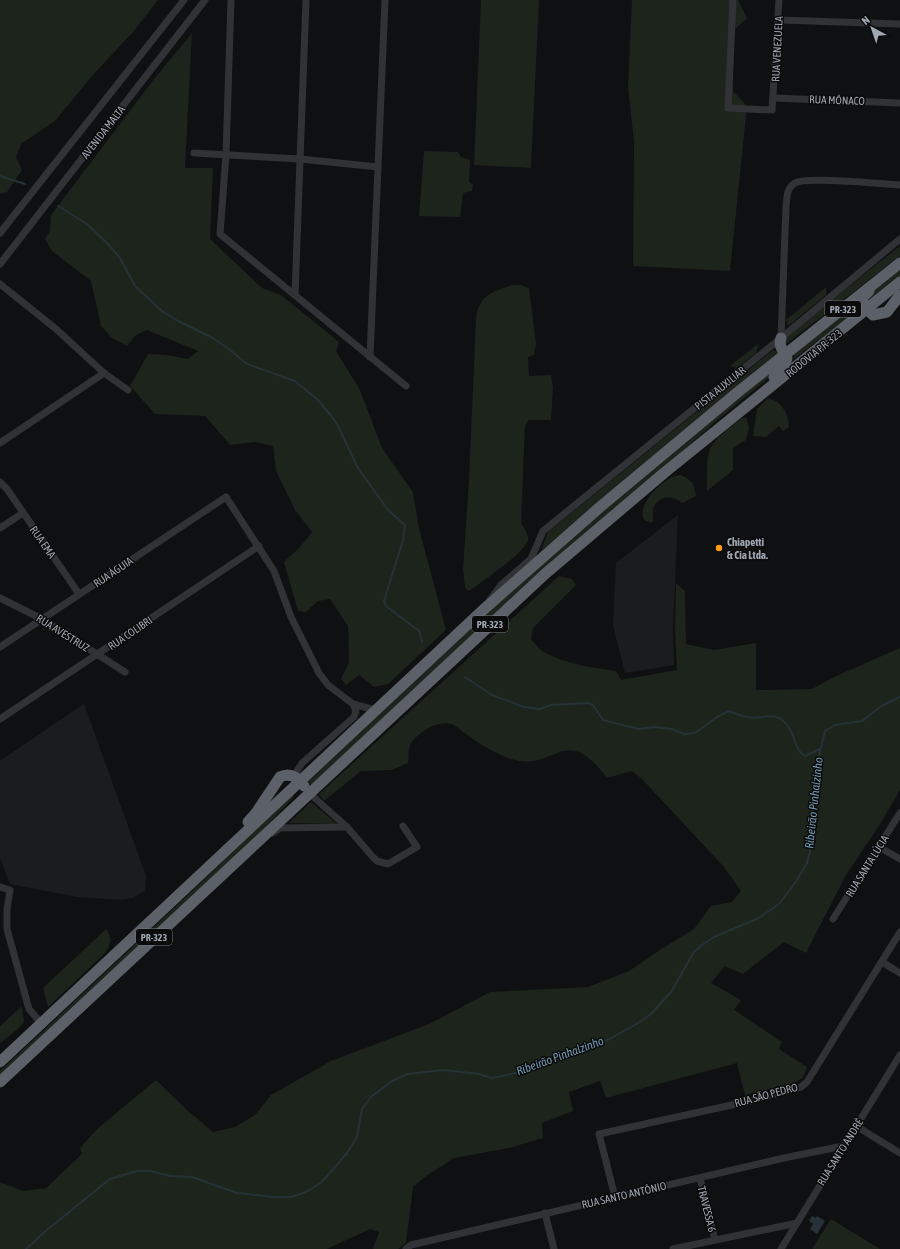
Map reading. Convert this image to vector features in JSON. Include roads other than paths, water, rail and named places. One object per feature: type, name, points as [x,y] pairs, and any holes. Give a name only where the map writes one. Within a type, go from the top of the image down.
[{"type":"highway","name":"RODOVIA PR-323","points":[[780,347],[900,264]]},
{"type":"highway","points":[[900,264],[863,297],[862,304],[873,315],[887,312],[900,295]]},
{"type":"highway","name":"RODOVIA PR-323","points":[[702,442],[900,282]]},
{"type":"highway","points":[[702,442],[778,374],[786,363],[787,358],[780,347]]},
{"type":"highway","name":"PR-323","points":[[302,784],[376,710],[483,610],[780,347]]},
{"type":"highway","name":"PR-323","points":[[0,1062],[176,898],[302,784],[545,574],[702,442]]},
{"type":"highway","points":[[176,898],[256,813],[280,777],[285,774],[302,784],[302,790],[252,846]]},
{"type":"highway","name":"PR-323","points":[[0,1082],[252,846]]},
{"type":"street","name":"AVENIDA MALTA","points":[[0,233],[184,0]]},
{"type":"street","name":"AVENIDA MALTA","points":[[0,264],[205,0]]},
{"type":"street","points":[[231,0],[226,155],[220,234],[406,386]]},
{"type":"street","points":[[295,295],[306,0]]},
{"type":"street","points":[[370,357],[385,0]]},
{"type":"street","points":[[733,0],[728,108],[772,110],[774,98]]},
{"type":"street","name":"RUA VENEZUELA","points":[[774,98],[779,0]]},
{"type":"street","points":[[779,20],[900,24]]},
{"type":"street","name":"RUA MÔNACO","points":[[774,98],[900,103]]},
{"type":"street","points":[[194,153],[300,159],[378,167]]},
{"type":"street","points":[[780,347],[788,191],[796,182],[813,180],[900,185]]},
{"type":"street","name":"PISTA AUXILIAR","points":[[483,610],[495,591],[531,559],[543,531],[780,347],[900,239]]},
{"type":"street","points":[[0,284],[56,329],[104,373],[128,390]]},
{"type":"street","points":[[0,443],[104,373]]},
{"type":"street","name":"RUA EMA","points":[[0,482],[7,489],[79,594]]},
{"type":"street","name":"RUA ÁGUIA","points":[[0,647],[226,497],[259,546]]},
{"type":"street","points":[[0,528],[23,513]]},
{"type":"street","points":[[259,546],[274,571],[291,618],[319,673],[328,685],[353,704],[376,710]]},
{"type":"street","name":"RUA COLIBRI","points":[[0,719],[259,546]]},
{"type":"street","name":"RUA AVESTRUZ","points":[[0,598],[42,619],[125,672]]},
{"type":"street","points":[[353,704],[356,711],[354,717],[302,763],[302,784],[347,827],[377,861],[388,864],[417,847],[403,826]]},
{"type":"street","name":"RUA SANTA LÚCIA","points":[[833,919],[900,813]]},
{"type":"street","points":[[252,846],[280,828],[347,827]]},
{"type":"street","points":[[879,848],[900,859]]},
{"type":"street","points":[[0,887],[10,890],[7,909],[7,929],[29,1009],[41,1023]]},
{"type":"street","name":"RUA SÃO PEDRO","points":[[615,1197],[599,1134],[750,1101],[801,1087],[807,1082],[900,932]]},
{"type":"street","points":[[882,962],[900,973]]},
{"type":"street","name":"RUA SANTO ANDRÉ","points":[[781,1249],[843,1146],[900,1056]]},
{"type":"street","points":[[856,1126],[900,1153]]},
{"type":"street","name":"RUA SANTO ANTÔNIO","points":[[406,1249],[545,1213],[784,1158],[843,1146]]},
{"type":"street","name":"TRAVESSA 6","points":[[700,1178],[715,1240]]},
{"type":"street","points":[[545,1213],[554,1249]]},
{"type":"street","points":[[673,1249],[797,1223]]},
{"type":"waterway","points":[[0,176],[25,184]]},
{"type":"waterway","points":[[58,206],[87,224],[108,244],[120,258],[135,286],[162,311],[178,321],[213,338],[247,364],[295,381],[318,400],[336,422],[358,468],[388,510],[405,525],[403,540],[384,601],[386,606],[419,631],[422,642]]},
{"type":"waterway","points":[[465,677],[492,695],[524,707],[540,709],[551,705],[589,703],[593,705],[603,720],[639,729],[655,727],[672,729],[684,734],[695,733],[717,717],[729,711],[753,718],[774,716],[779,718],[789,728],[797,747],[805,756],[820,749]]},
{"type":"waterway","name":"Ribeirão Pinhalzinho","points":[[26,1249],[48,1229],[110,1179],[137,1171],[151,1171],[170,1176],[192,1177],[237,1193],[274,1197],[291,1197],[306,1192],[322,1182],[347,1153],[357,1137],[362,1109],[371,1097],[392,1081],[408,1074],[443,1070],[479,1074],[491,1078],[507,1075],[530,1069],[608,1040],[638,1023],[651,1014],[671,992],[694,952],[714,937],[759,918],[779,904],[795,883],[807,863],[810,851],[815,784],[818,760],[825,731],[835,725],[862,721],[883,705],[900,697]]},
{"type":"place","name":"Chiapetti & Cia Ltda.","points":[[719,548]]}]
